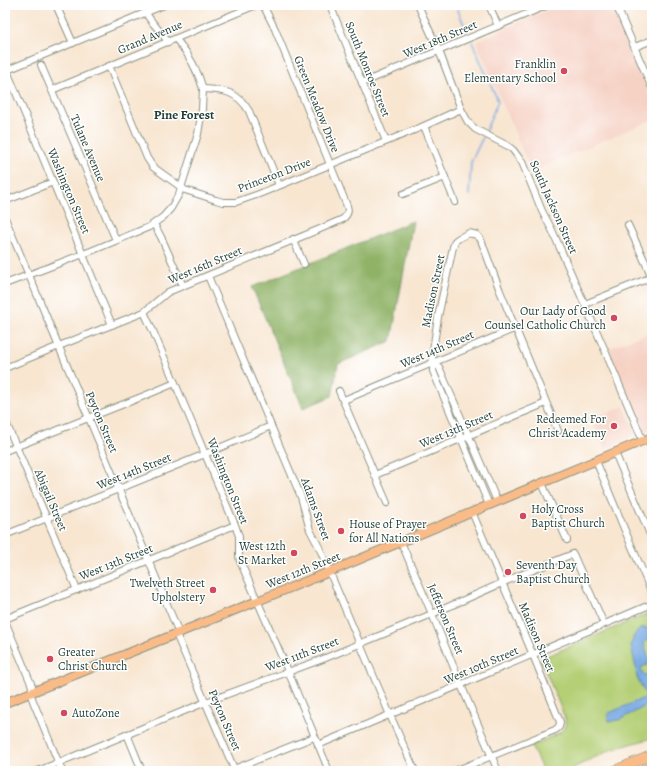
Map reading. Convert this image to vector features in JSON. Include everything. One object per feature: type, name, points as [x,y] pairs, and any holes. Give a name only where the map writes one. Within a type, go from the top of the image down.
[{"type":"highway","points":[[613,771],[652,755]]},
{"type":"highway","points":[[642,771],[652,767]]},
{"type":"main road","name":"West 12th Street","points":[[5,703],[329,572],[652,437]]},
{"type":"street","points":[[56,5],[73,43]]},
{"type":"street","points":[[6,69],[164,5]]},
{"type":"street","name":"Grand Avenue","points":[[52,90],[256,5]]},
{"type":"street","name":"Green Meadow Drive","points":[[264,5],[347,206],[348,213]]},
{"type":"street","name":"South Monroe Street","points":[[330,5],[386,141]]},
{"type":"street","name":"South Jackson Street","points":[[418,5],[464,116],[471,126],[508,146],[518,155],[522,162],[542,211],[585,304],[643,441]]},
{"type":"street","points":[[489,5],[498,26]]},
{"type":"street","name":"West 18th Street","points":[[362,83],[548,5]]},
{"type":"street","points":[[616,5],[652,88]]},
{"type":"street","points":[[146,13],[168,42]]},
{"type":"street","points":[[5,284],[82,253],[91,251],[154,224],[171,208],[182,187],[201,122],[203,89],[193,64],[176,38]]},
{"type":"street","points":[[635,47],[652,40]]},
{"type":"street","name":"Tulane Avenue","points":[[41,65],[116,240]]},
{"type":"street","name":"Princeton Drive","points":[[109,66],[147,158],[153,168],[189,191],[216,200],[230,202],[243,200],[330,165],[461,109]]},
{"type":"street","name":"Washington Street","points":[[6,69],[112,325]]},
{"type":"street","points":[[203,89],[230,92],[236,95],[244,104],[249,111],[279,185]]},
{"type":"street","points":[[424,126],[455,202]]},
{"type":"street","points":[[403,194],[444,177]]},
{"type":"street","points":[[5,201],[53,182]]},
{"type":"street","name":"West 16th Street","points":[[5,368],[144,312],[168,292],[343,219],[348,213]]},
{"type":"street","name":"Peyton Street","points":[[5,218],[148,561],[233,770]]},
{"type":"street","points":[[154,224],[183,286]]},
{"type":"street","points":[[585,304],[652,277],[628,225]]},
{"type":"street","name":"Madison Street","points":[[493,503],[461,438],[433,371],[432,356],[438,317],[455,241],[459,238],[469,234],[476,235],[481,240],[516,328]]},
{"type":"street","points":[[294,239],[304,264]]},
{"type":"street","name":"Adams Street","points":[[208,276],[301,497],[310,530],[415,771]]},
{"type":"street","name":"Washington Street","points":[[144,312],[153,330],[235,526],[239,536],[240,560],[329,771]]},
{"type":"street","points":[[516,328],[558,432]]},
{"type":"street","name":"West 14th Street","points":[[344,400],[516,328]]},
{"type":"street","points":[[433,362],[440,367],[493,503]]},
{"type":"street","points":[[5,451],[175,383]]},
{"type":"street","points":[[339,391],[387,503]]},
{"type":"street","name":"West 13th Street","points":[[375,474],[546,403]]},
{"type":"street","name":"Abigail Street","points":[[5,420],[77,590]]},
{"type":"street","name":"West 14th Street","points":[[5,535],[271,426]]},
{"type":"street","points":[[615,453],[652,539]]},
{"type":"street","points":[[596,461],[652,592]]},
{"type":"street","points":[[542,483],[567,540]]},
{"type":"street","name":"Madison Street","points":[[472,512],[560,722],[559,727],[554,730],[492,756]]},
{"type":"street","points":[[645,524],[652,521]]},
{"type":"street","name":"West 13th Street","points":[[5,622],[77,590],[235,526]]},
{"type":"street","name":"Jefferson Street","points":[[401,542],[498,771]]},
{"type":"street","name":"West 11th Street","points":[[38,771],[206,702],[360,644],[573,554],[604,624]]},
{"type":"street","name":"West 10th Street","points":[[318,745],[652,604]]},
{"type":"street","points":[[5,622],[32,686],[31,694],[33,701],[62,771]]},
{"type":"street","points":[[127,734],[142,771]]},
{"type":"street","points":[[233,770],[314,737]]},
{"type":"street","points":[[455,771],[492,756]]},
{"type":"shaded area","name":"Franklin Elementary School","points":[[559,5],[611,5],[652,102],[652,120],[531,171],[476,41]]},
{"type":"shaded area","points":[[652,331],[652,429],[645,432],[607,349]]},
{"type":"shaded area","name":"Redeemed For Christ Academy","points":[[624,406],[636,434],[605,449],[592,419]]},
{"type":"green space","points":[[413,221],[391,341],[338,364],[332,396],[303,408],[252,287]]},
{"type":"green space","points":[[652,612],[652,738],[610,750],[567,771],[543,771],[531,746],[563,730],[565,727],[565,718],[541,660],[542,658]]},
{"type":"water","points":[[641,628],[652,630],[652,640],[647,640],[644,643],[649,659],[647,665],[642,667],[641,670],[643,674],[646,675],[649,682],[652,701],[644,707],[619,720],[609,721],[609,713],[644,698],[646,695],[637,678],[631,646],[634,635]]},
{"type":"waterway","points":[[456,5],[468,35]]},
{"type":"waterway","points":[[472,42],[498,101],[486,130]]},
{"type":"waterway","points":[[469,195],[471,162],[483,137]]},
{"type":"place","name":"Franklin Elementary School","points":[[564,71]]},
{"type":"place","name":"Our Lady of Good Counsel Catholic Church","points":[[614,318]]},
{"type":"place","name":"Redeemed For Christ Academy","points":[[614,426]]},
{"type":"place","name":"Holy Cross Baptist Church","points":[[523,516]]},
{"type":"place","name":"House of Prayer for All Nations","points":[[341,531]]},
{"type":"place","name":"West 12th St Market","points":[[294,553]]},
{"type":"place","name":"Seventh Day Baptist Church","points":[[508,572]]},
{"type":"place","name":"Twelveth Street Upholstery","points":[[213,590]]},
{"type":"place","name":"Greater Christ Church","points":[[50,659]]},
{"type":"place","name":"AutoZone","points":[[64,713]]},
{"type":"district","name":"Pine Forest","points":[[184,114]]}]
